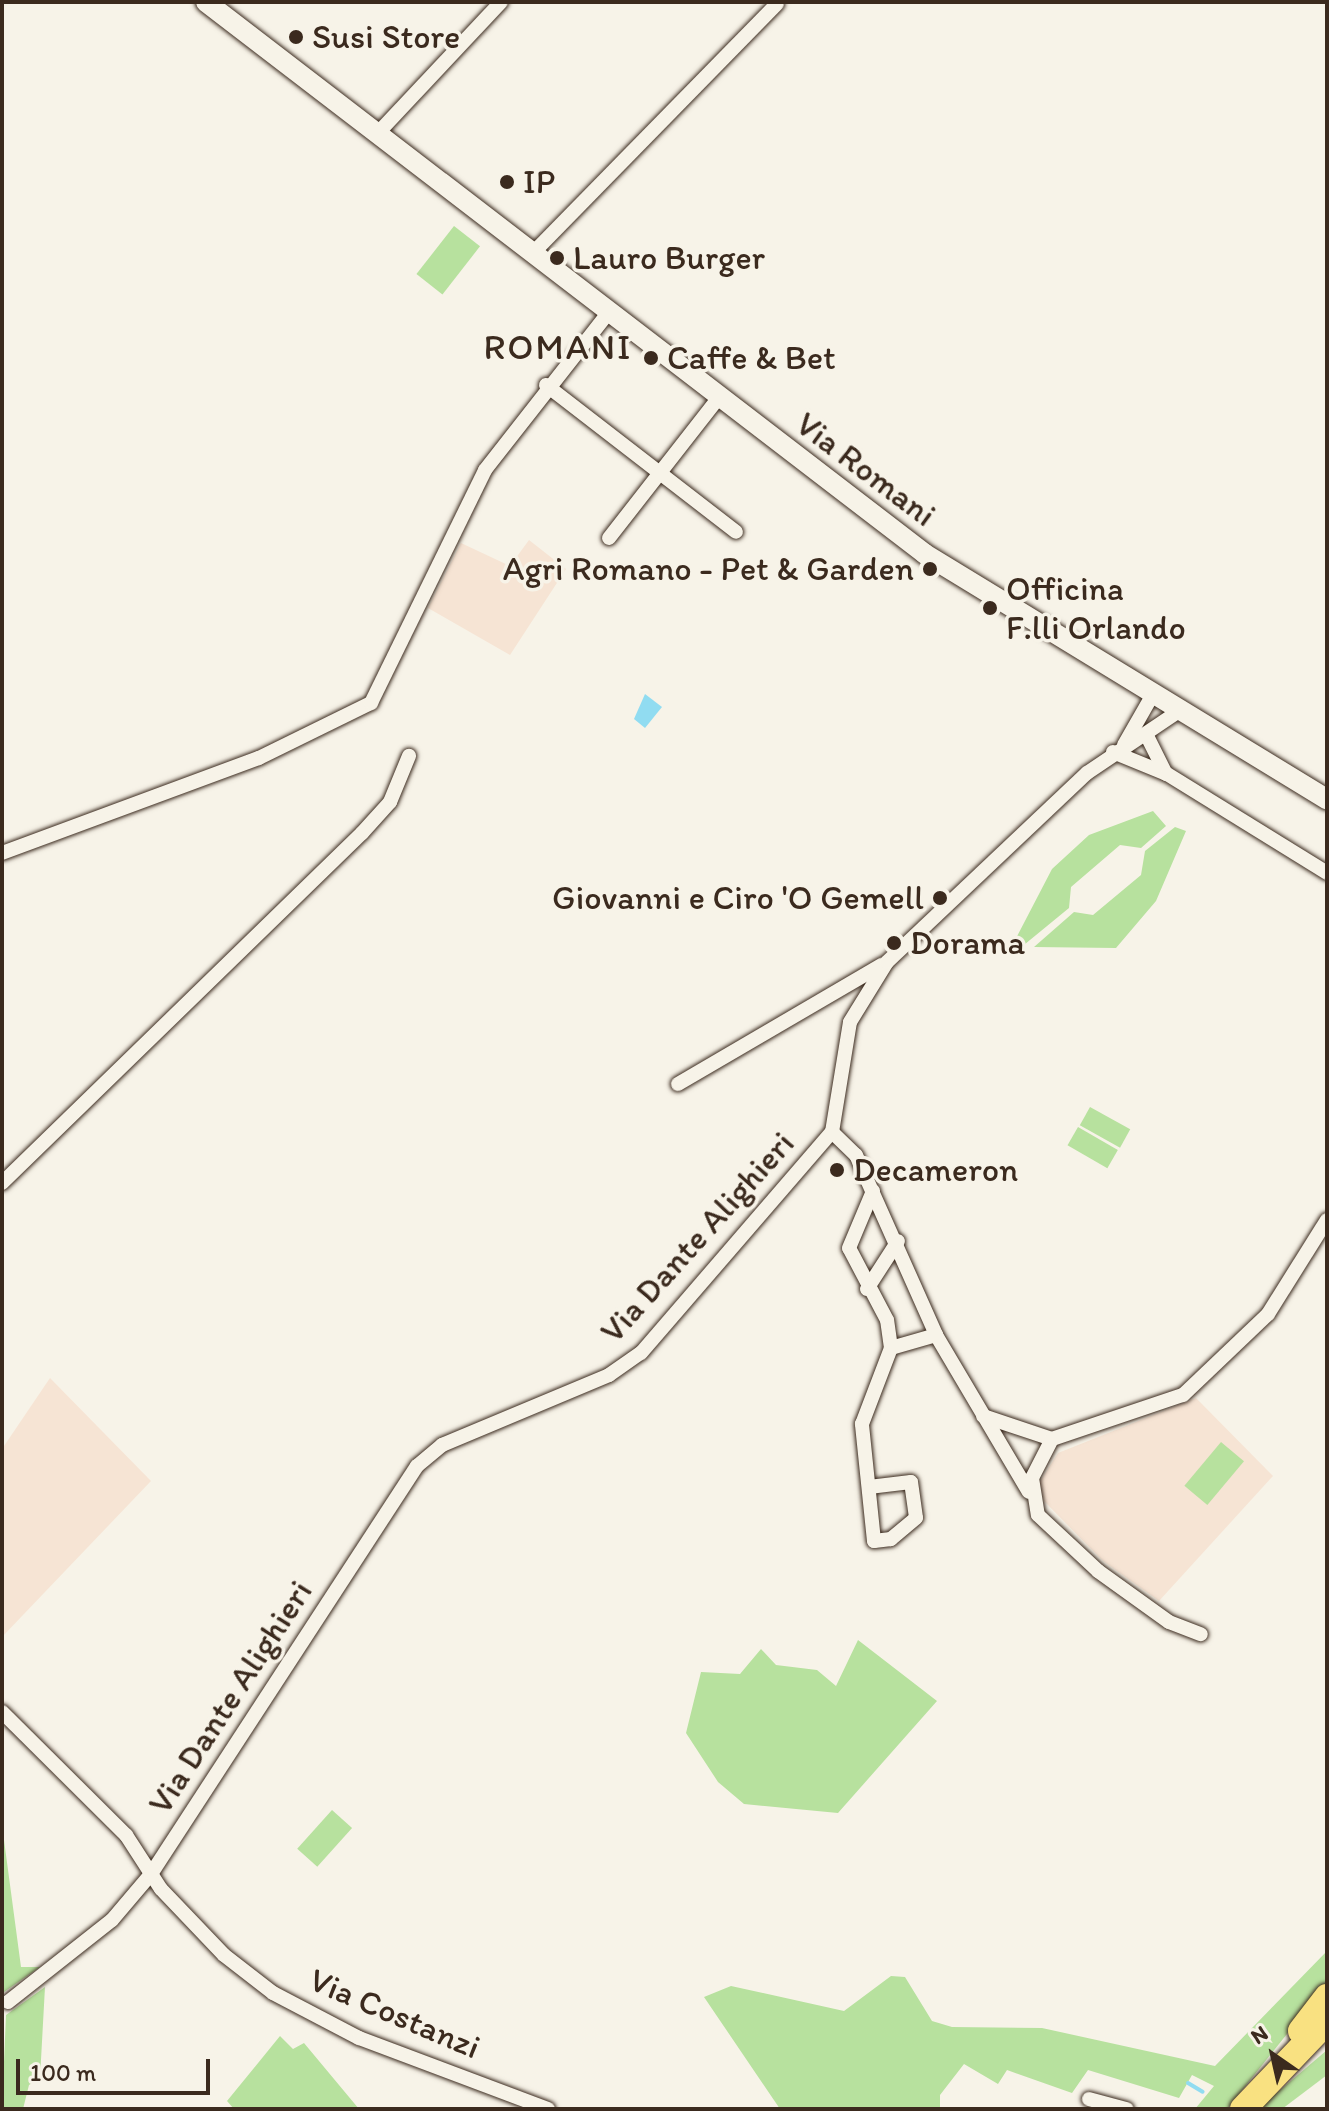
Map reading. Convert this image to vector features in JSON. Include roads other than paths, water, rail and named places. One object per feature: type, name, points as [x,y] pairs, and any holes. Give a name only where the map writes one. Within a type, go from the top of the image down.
[{"type":"highway","points":[[1272,2077],[1327,1997]]},
{"type":"highway","points":[[1243,2109],[1327,2021]]},
{"type":"highway","points":[[1272,2077],[1327,2036]]},
{"type":"street","name":"Via Romani","points":[[206,2],[925,554],[1152,696],[1327,799]]},
{"type":"street","points":[[377,134],[501,2]]},
{"type":"street","points":[[532,254],[777,4]]},
{"type":"street","points":[[2,853],[274,752],[371,703],[485,470],[546,385],[609,312]]},
{"type":"street","points":[[546,385],[660,470],[736,532]]},
{"type":"street","points":[[609,538],[719,397]]},
{"type":"street","name":"Via Dante Alighieri","points":[[8,2002],[112,1920],[151,1874],[417,1466],[442,1445],[609,1375],[641,1353],[832,1132],[850,1022],[887,962],[1119,749],[1152,696]]},
{"type":"street","name":"Via Dante Alighieri","points":[[1119,749],[1148,738],[1179,711]]},
{"type":"street","points":[[1148,738],[1167,774]]},
{"type":"street","points":[[1119,749],[1167,774],[1327,873]]},
{"type":"street","points":[[2,1183],[362,833],[390,802],[409,756]]},
{"type":"street","points":[[678,1084],[887,962]]},
{"type":"street","points":[[832,1132],[856,1155],[898,1241],[936,1335],[1049,1529],[1087,1562],[1169,1622],[1201,1634]]},
{"type":"street","points":[[869,1487],[911,1482],[916,1518],[891,1539],[874,1541],[862,1424],[891,1348],[887,1320],[867,1289],[849,1248],[873,1191]]},
{"type":"street","points":[[983,1416],[1052,1439],[1120,1420],[1196,1385],[1268,1314],[1327,1220]]},
{"type":"street","points":[[867,1289],[898,1241]]},
{"type":"street","points":[[891,1348],[936,1335]]},
{"type":"street","points":[[1029,1492],[1052,1439]]},
{"type":"street","name":"Via Costanzi","points":[[2,1712],[126,1835],[151,1874],[224,1955],[273,1993],[359,2038],[548,2109]]},
{"type":"street","points":[[1089,2099],[1127,2109]]},
{"type":"water","points":[[645,694],[662,707],[645,728],[634,719]]},
{"type":"waterway","points":[[1188,2083],[1203,2092]]},
{"type":"place","name":"Susi Store","points":[[296,37]]},
{"type":"place","name":"IP","points":[[507,182]]},
{"type":"place","name":"Lauro Burger","points":[[557,258]]},
{"type":"place","name":"Caffe & Bet","points":[[651,358]]},
{"type":"place","name":"Agri Romano - Pet & Garden","points":[[930,569]]},
{"type":"place","name":"Officina F.lli Orlando","points":[[990,608]]},
{"type":"place","name":"Giovanni e Ciro 'O Gemell","points":[[940,898]]},
{"type":"place","name":"Dorama","points":[[894,943]]},
{"type":"place","name":"Decameron","points":[[837,1170]]},
{"type":"district","name":"ROMANI","points":[[558,347]]}]
